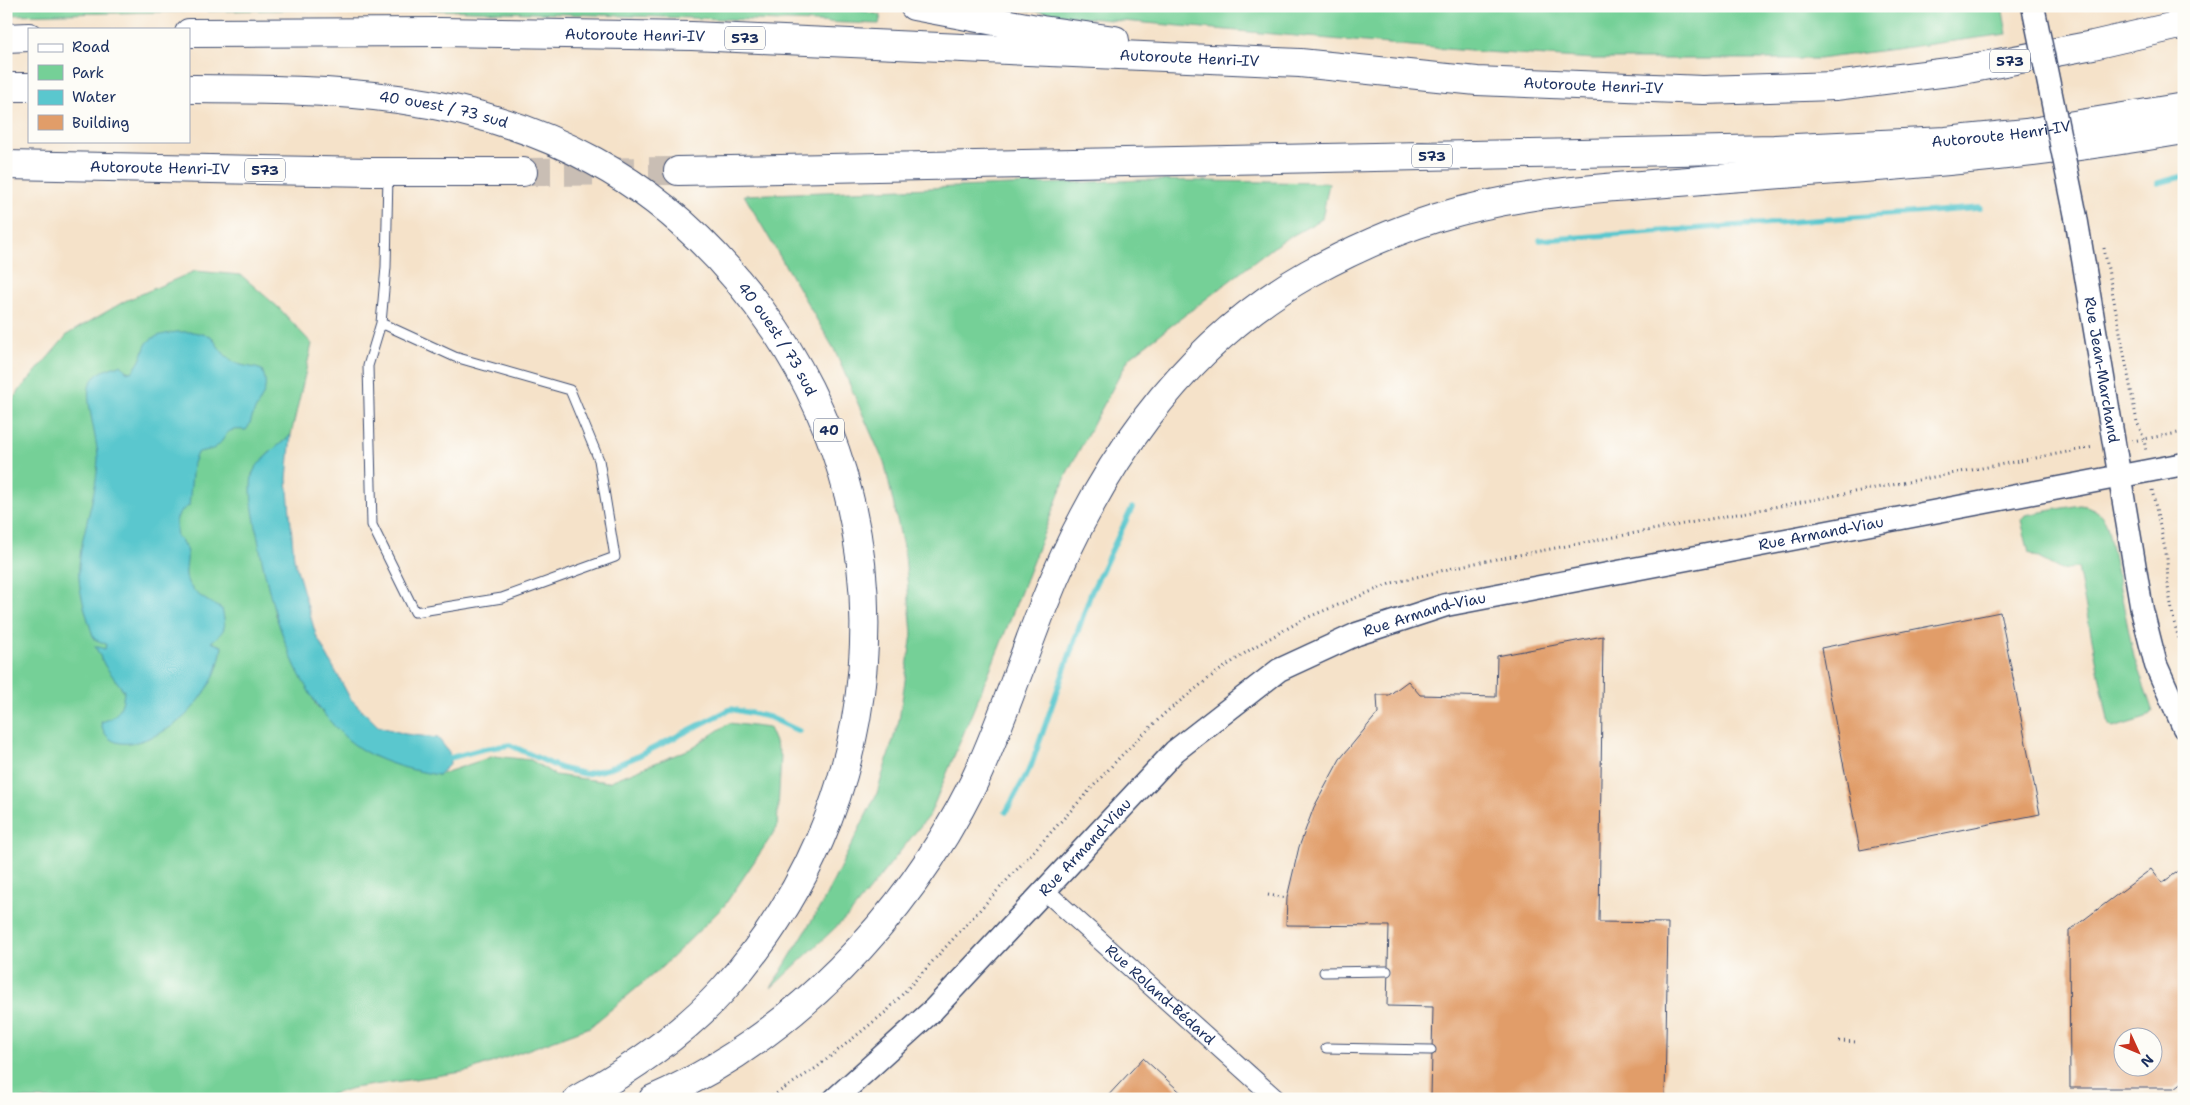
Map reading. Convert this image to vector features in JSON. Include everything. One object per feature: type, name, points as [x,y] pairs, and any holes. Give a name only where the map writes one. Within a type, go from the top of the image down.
[{"type":"highway","points":[[914,6],[1042,30],[1300,63]]},
{"type":"highway","name":"Autoroute Henri-IV","points":[[190,33],[440,32],[692,36],[1300,63],[1477,81],[1703,90],[1835,86],[1957,71],[2093,45],[2184,24]]},
{"type":"highway","points":[[6,38],[28,37]]},
{"type":"highway","points":[[6,87],[28,87]]},
{"type":"highway","name":"40 ouest / 73 sud","points":[[190,89],[347,92],[423,101],[481,114],[542,135],[596,162],[644,192],[684,224],[720,259],[751,294],[808,384],[830,432],[849,489],[861,547],[866,606],[866,645],[862,683],[851,747],[833,809],[813,855],[788,901],[750,958],[720,993],[656,1048],[578,1099]]},
{"type":"highway","name":"Autoroute Henri-IV","points":[[678,171],[1783,149],[1946,141],[2026,133],[2184,108]]},
{"type":"highway","points":[[654,1099],[722,1062],[764,1034],[798,1006],[871,935],[915,882],[944,836],[973,784],[995,733],[1068,546],[1095,493],[1122,449],[1178,381],[1221,337],[1263,304],[1306,275],[1392,234],[1437,218],[1490,205],[1574,190],[1912,165],[2022,154],[2184,130]]},
{"type":"highway","name":"Autoroute Henri-IV","points":[[6,165],[388,172],[523,172]]},
{"type":"street","name":"Rue Jean-Marchand","points":[[2033,6],[2076,217],[2142,610],[2156,665],[2184,728]]},
{"type":"street","name":"Rue Armand-Viau","points":[[835,1099],[933,1010],[1175,751],[1279,670],[1357,634],[1446,605],[2184,464]]},
{"type":"street","name":"Rue Roland-Bédard","points":[[1045,891],[1276,1099]]},
{"type":"lane","points":[[381,322],[454,357],[570,390],[599,460],[615,557],[502,598],[416,612],[372,525],[368,366],[381,322],[386,267],[388,172]]},
{"type":"lane","points":[[1324,972],[1387,971]]},
{"type":"lane","points":[[1326,1048],[1432,1050]]},
{"type":"path","points":[[2103,241],[2137,422],[2144,439],[2184,432]]},
{"type":"path","points":[[768,1099],[816,1068],[887,1011],[1120,757],[1165,713],[1213,675],[1254,647],[1306,618],[1392,584],[1465,566],[2086,448]]},
{"type":"path","points":[[2154,499],[2167,558],[2168,587],[2174,622],[2184,656]]},
{"type":"path","points":[[1268,895],[1287,898]]},
{"type":"path","points":[[1840,1041],[1857,1042]]},
{"type":"green space","points":[[6,6],[842,6],[881,15],[879,24],[378,8],[6,15]]},
{"type":"green space","points":[[998,6],[2002,6],[2007,34],[1819,59],[1594,59],[1469,51],[1088,18]]},
{"type":"green space","points":[[1144,180],[1329,183],[1322,219],[1279,243],[1129,358],[1068,471],[999,648],[930,814],[851,913],[771,988],[823,902],[877,793],[899,720],[912,634],[905,556],[885,465],[834,349],[744,195]]},
{"type":"green space","points":[[195,271],[241,275],[279,308],[312,344],[291,435],[267,455],[252,474],[275,615],[316,705],[345,737],[375,757],[438,775],[494,756],[531,760],[555,775],[608,782],[690,749],[729,723],[769,728],[781,756],[777,828],[724,906],[662,967],[590,1027],[469,1071],[353,1088],[316,1099],[6,1099],[6,410],[19,391],[68,334],[125,301]]},
{"type":"green space","points":[[2080,505],[2096,511],[2107,525],[2134,657],[2153,712],[2146,718],[2113,728],[2109,725],[2078,568],[2061,570],[2029,553],[2021,520],[2025,515]]},
{"type":"water","points":[[193,332],[211,336],[231,360],[241,365],[262,370],[265,387],[246,430],[230,431],[216,447],[197,453],[193,463],[189,506],[181,512],[176,522],[177,537],[186,550],[186,574],[190,586],[200,596],[222,609],[223,631],[211,642],[222,646],[218,666],[205,692],[185,716],[152,737],[138,742],[126,743],[114,741],[106,735],[101,722],[115,715],[121,707],[124,691],[105,666],[95,646],[105,649],[106,644],[94,639],[83,603],[80,584],[79,565],[95,486],[98,459],[89,390],[95,376],[107,369],[121,365],[126,371],[132,372],[149,341],[163,334]]},
{"type":"water","points":[[291,435],[287,479],[294,559],[316,635],[350,698],[378,726],[405,734],[438,738],[449,752],[450,764],[438,775],[388,762],[354,744],[326,716],[296,668],[285,642],[268,587],[251,490],[252,476],[258,465]]},
{"type":"building","points":[[2000,612],[2040,814],[1860,850],[1821,648]]},
{"type":"building","points":[[1603,636],[1599,922],[1668,923],[1665,1099],[1431,1097],[1433,1007],[1387,1006],[1389,926],[1286,925],[1287,898],[1299,847],[1314,807],[1340,759],[1378,713],[1377,695],[1389,695],[1408,681],[1420,695],[1496,697],[1497,656]]},
{"type":"building","points":[[2151,869],[2162,883],[2180,870],[2184,875],[2184,1081],[2175,1088],[2070,1088],[2069,931]]},
{"type":"building","points":[[1143,1058],[1188,1099],[1105,1099]]},
{"type":"waterway","points":[[2158,183],[2184,176]]},
{"type":"waterway","points":[[1540,240],[1980,208]]},
{"type":"waterway","points":[[1006,812],[1031,766],[1091,593],[1132,508]]},
{"type":"waterway","points":[[450,758],[483,749],[510,745],[560,768],[585,774],[607,769],[636,757],[731,709],[769,717],[799,731]]},
{"type":"tunnel","points":[[523,172],[678,171]]}]
